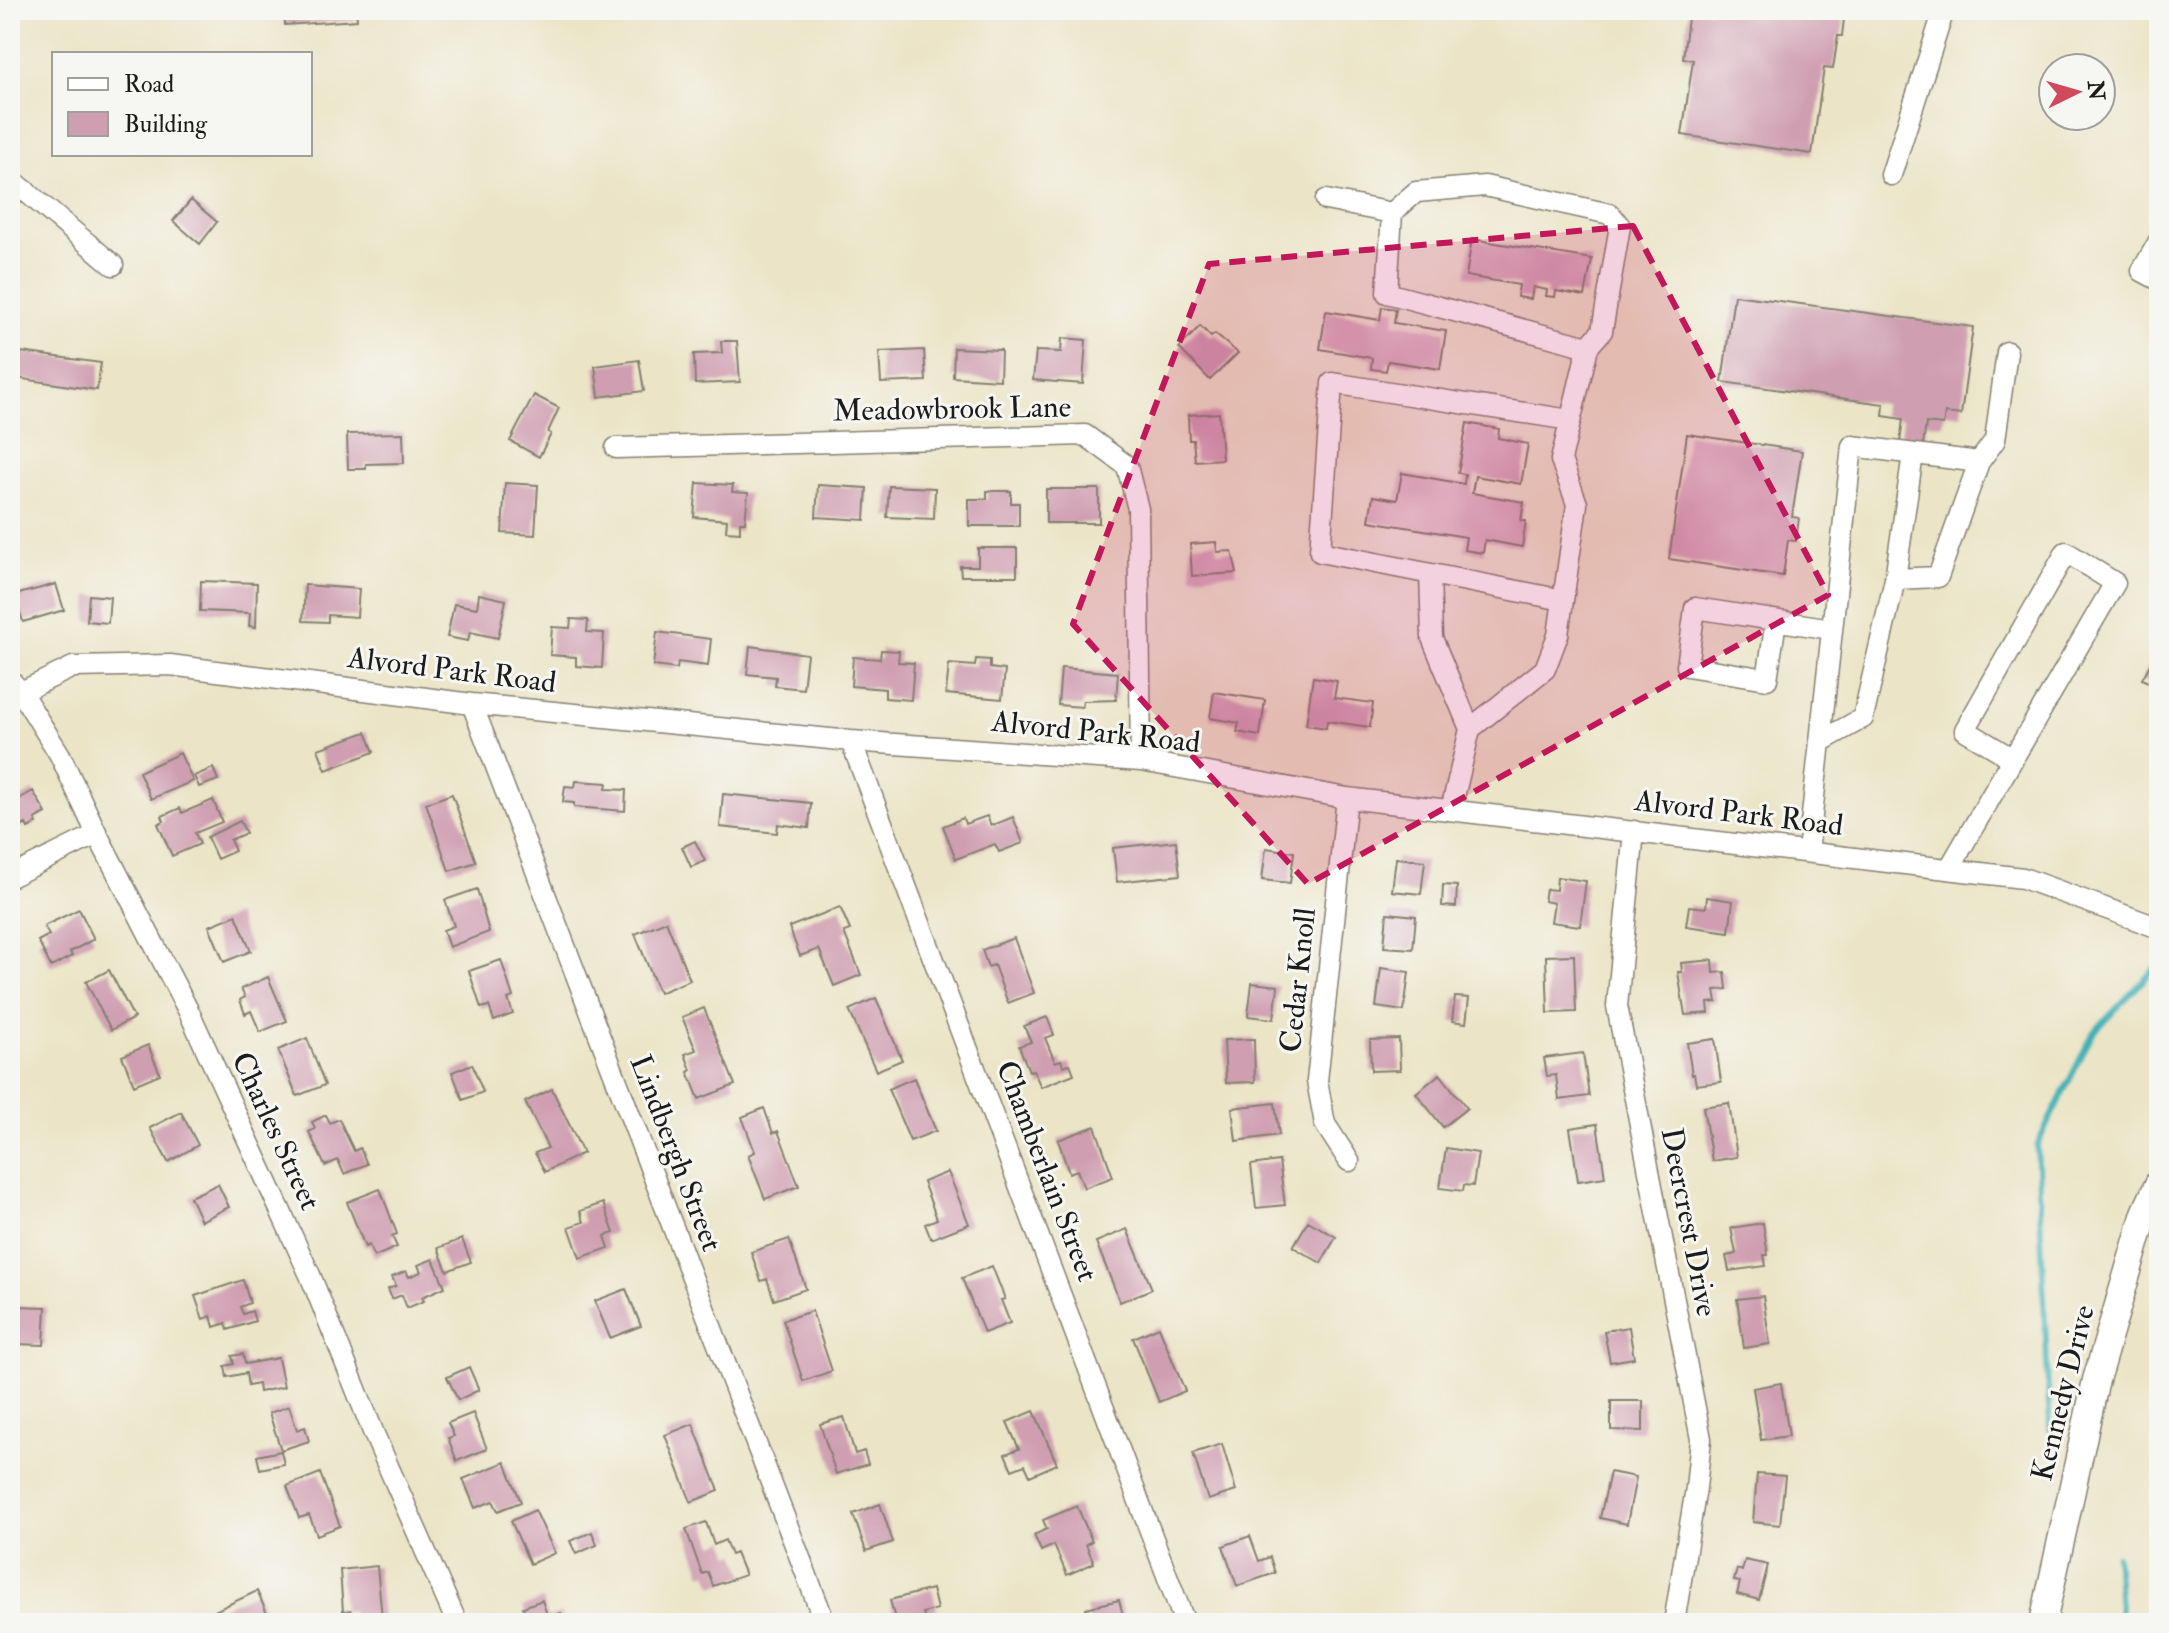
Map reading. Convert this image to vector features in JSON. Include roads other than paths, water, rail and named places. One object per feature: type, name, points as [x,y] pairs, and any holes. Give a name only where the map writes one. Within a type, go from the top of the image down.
[{"type":"main road","name":"Kennedy Drive","points":[[2043,1623],[2096,1380],[2145,1213],[2159,1182]]},
{"type":"street","points":[[1891,175],[1944,10]]},
{"type":"street","points":[[10,178],[113,265]]},
{"type":"street","points":[[1470,729],[1545,669],[1558,635],[1577,504],[1561,460],[1588,347],[1602,331],[1620,226],[1610,214],[1485,186],[1416,192],[1392,213],[1387,293],[1588,347]]},
{"type":"street","points":[[1326,200],[1392,213]]},
{"type":"street","points":[[2159,241],[2142,271],[2159,280]]},
{"type":"street","points":[[1895,579],[1938,577],[1979,462],[1995,440],[2007,352]]},
{"type":"street","points":[[1563,600],[1320,552],[1332,383],[1570,420]]},
{"type":"street","name":"Meadowbrook Lane","points":[[616,448],[1085,435],[1127,466],[1138,509],[1141,761]]},
{"type":"street","points":[[1808,852],[1852,446],[1979,462]]},
{"type":"street","points":[[1820,742],[1863,718],[1895,579],[1913,454]]},
{"type":"street","points":[[1949,869],[2013,759],[2115,583],[2066,552],[1965,730],[2013,759]]},
{"type":"street","points":[[1430,574],[1432,638],[1470,729],[1451,810]]},
{"type":"street","points":[[1776,621],[1767,679],[1687,666],[1695,608],[1832,629]]},
{"type":"street","name":"Alvord Park Road","points":[[16,686],[73,667],[170,665],[472,704],[851,741],[1141,761],[1347,798],[2023,878],[2159,928]]},
{"type":"street","name":"Charles Street","points":[[16,686],[60,755],[190,1014],[303,1261],[457,1623]]},
{"type":"street","name":"Lindbergh Street","points":[[472,704],[825,1623]]},
{"type":"street","name":"Chamberlain Street","points":[[851,741],[1185,1623]]},
{"type":"street","name":"Cedar Knoll","points":[[1347,798],[1317,1081],[1325,1124],[1349,1161]]},
{"type":"street","name":"Deercrest Drive","points":[[1634,831],[1617,1006],[1701,1439],[1674,1623]]},
{"type":"street","points":[[10,877],[97,834]]},
{"type":"waterway","points":[[2050,1429],[2037,1145],[2093,1033],[2159,964]]},
{"type":"waterway","points":[[2116,1556],[2121,1623]]}]
